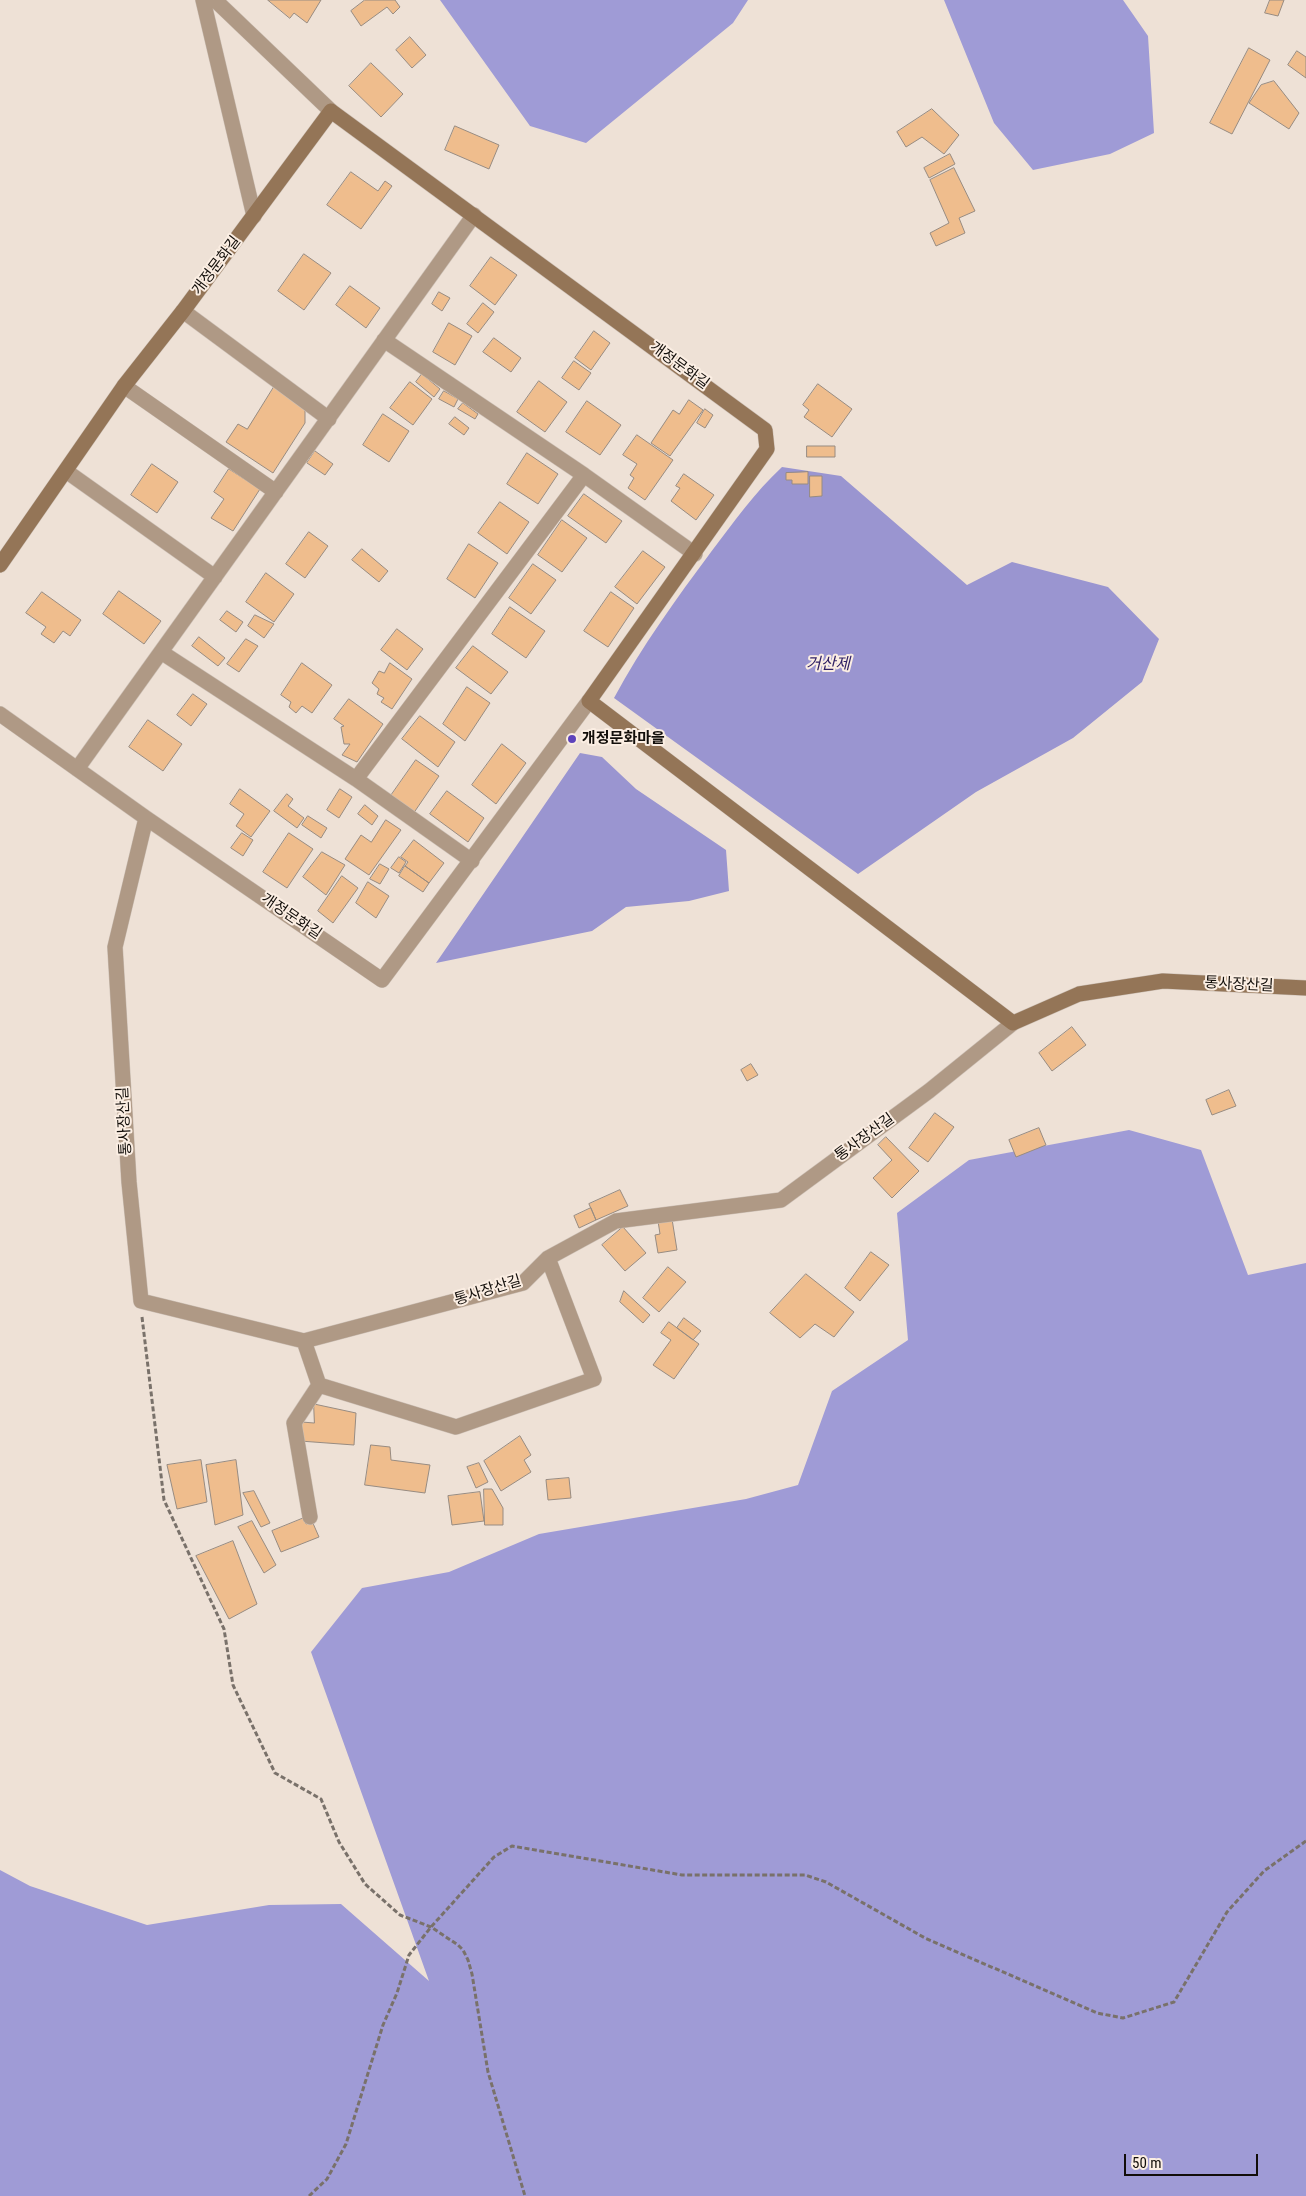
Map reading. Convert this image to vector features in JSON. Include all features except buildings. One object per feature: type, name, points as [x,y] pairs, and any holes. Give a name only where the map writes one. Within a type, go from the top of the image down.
[{"type":"street","points":[[203,0],[254,216]]},
{"type":"street","points":[[215,0],[331,111]]},
{"type":"street","name":"개정문화길","points":[[0,565],[124,386],[183,311],[331,111],[765,430],[767,449],[695,554],[590,701],[382,980],[146,818],[0,714]]},
{"type":"street","points":[[77,769],[474,216]]},
{"type":"street","points":[[183,311],[329,419]]},
{"type":"street","points":[[384,340],[584,475],[695,554]]},
{"type":"street","points":[[124,386],[276,492]]},
{"type":"street","points":[[66,471],[215,577]]},
{"type":"street","points":[[356,779],[584,475]]},
{"type":"street","points":[[162,652],[356,779],[472,861]]},
{"type":"street","points":[[590,701],[1013,1023]]},
{"type":"street","name":"통사장산길","points":[[146,818],[115,947],[129,1182],[141,1301],[304,1341],[523,1283],[548,1258],[616,1221],[781,1200],[929,1091],[1013,1023],[1080,994],[1162,981],[1306,988]]},
{"type":"street","points":[[319,1385],[456,1427],[594,1378],[548,1258]]},
{"type":"street","points":[[304,1341],[319,1385]]},
{"type":"street","points":[[310,1518],[294,1424],[319,1385]]},
{"type":"path","points":[[141,1301],[164,1500],[224,1629],[234,1685],[275,1773],[321,1799],[339,1842],[365,1884],[400,1915],[431,1927],[464,1950],[468,1960],[488,2072],[525,2196]]},
{"type":"path","points":[[309,2196],[327,2179],[346,2144],[383,2025],[397,1993],[408,1955],[494,1857],[512,1846],[682,1875],[805,1875],[826,1882],[925,1938],[1097,2014],[1123,2018],[1174,2002],[1227,1912],[1264,1870],[1306,1841]]},
{"type":"shaded area","points":[[440,0],[748,0],[733,23],[586,143],[530,126]]},
{"type":"shaded area","points":[[944,0],[1123,0],[1148,36],[1154,133],[1110,154],[1033,170],[994,123]]},
{"type":"shaded area","points":[[1129,1130],[1201,1150],[1248,1275],[1306,1263],[1306,2196],[0,2196],[0,1870],[30,1886],[147,1925],[269,1905],[341,1904],[429,1981],[311,1652],[362,1588],[449,1572],[539,1534],[746,1499],[798,1485],[832,1391],[908,1340],[897,1213],[969,1160]]},
{"type":"water","name":"거산제","points":[[782,467],[841,476],[967,585],[1012,562],[1108,587],[1159,639],[1142,682],[1073,738],[976,792],[858,874],[614,698],[648,641],[685,587],[745,508]]},
{"type":"water","points":[[580,753],[602,757],[636,789],[726,850],[729,891],[689,901],[626,907],[592,931],[436,963]]},
{"type":"place","name":"개정문화마을","points":[[572,739]]}]
